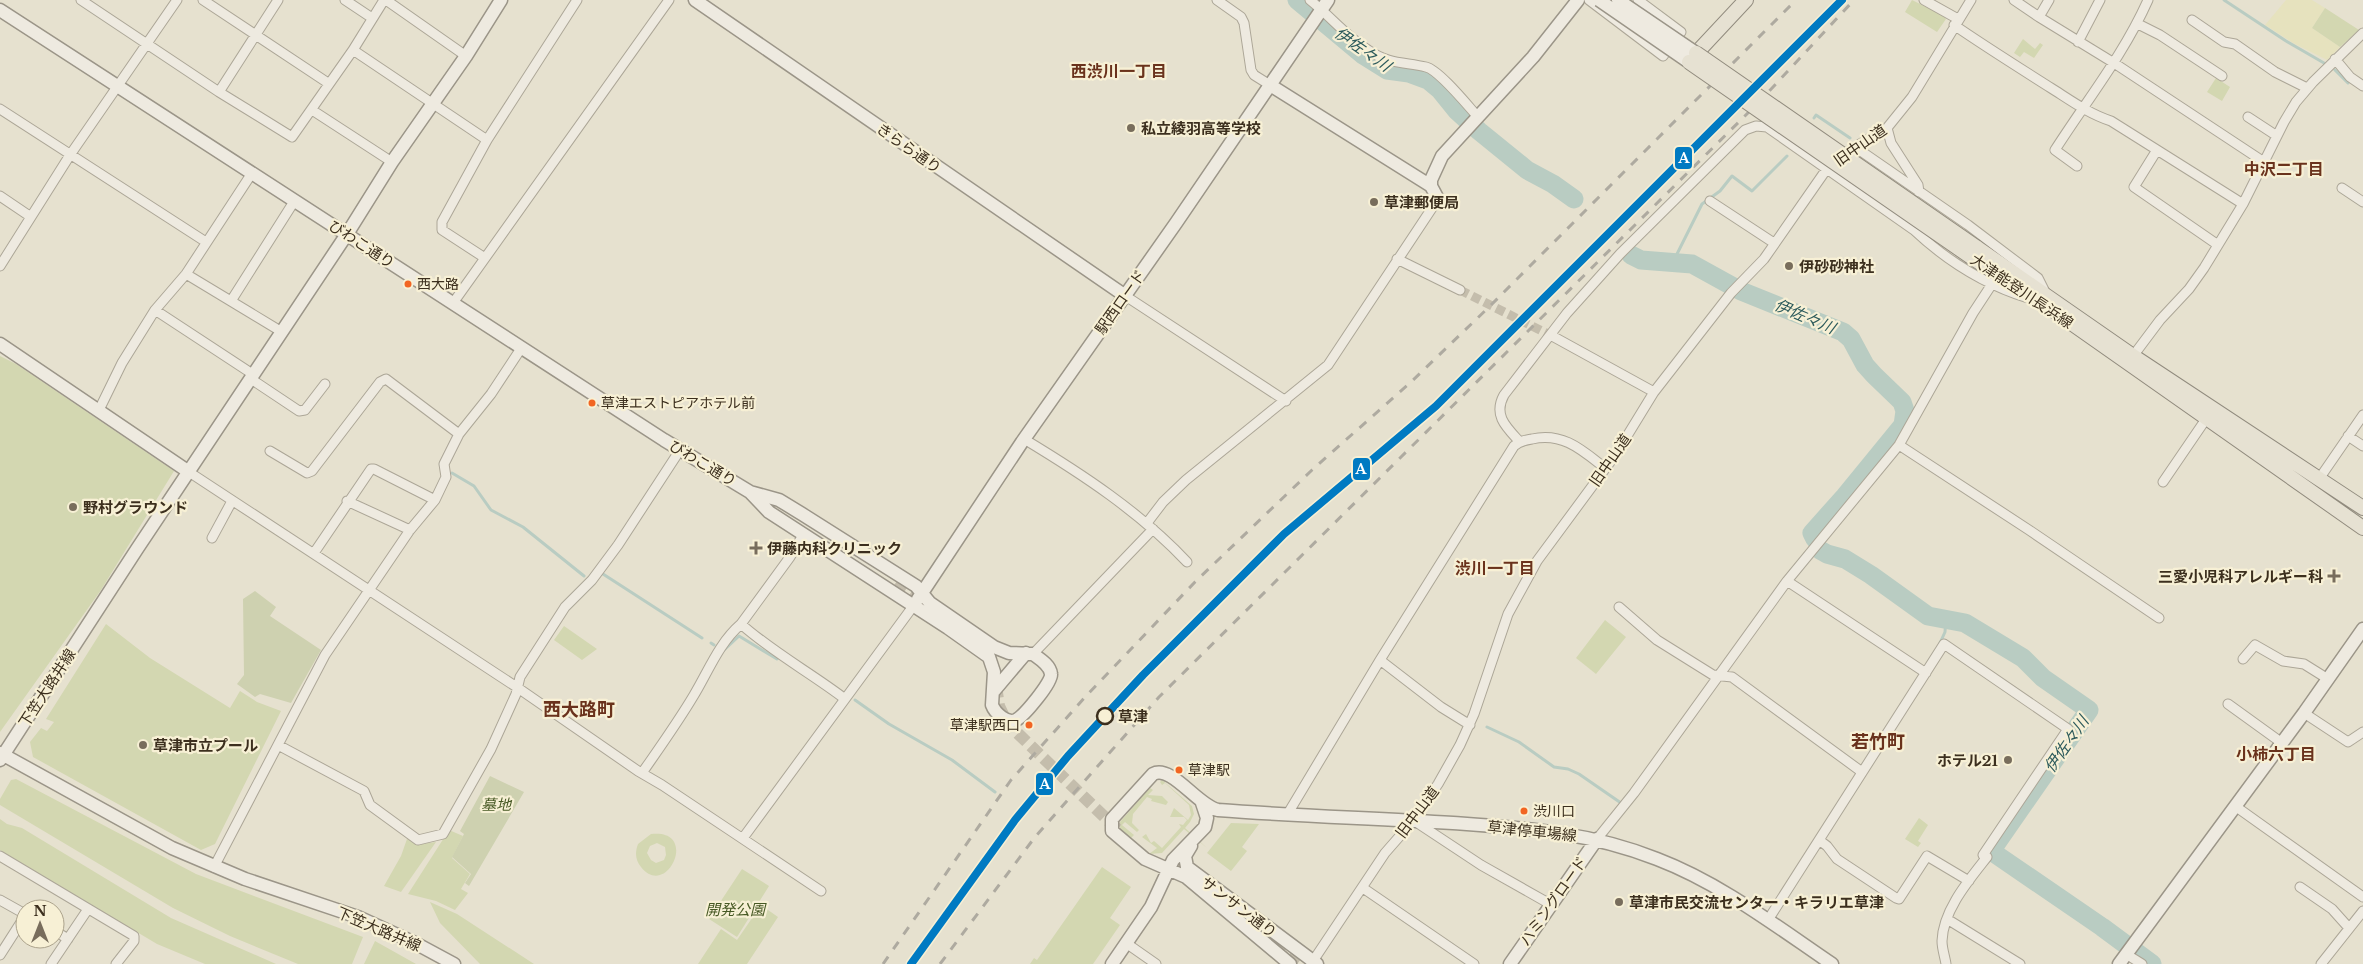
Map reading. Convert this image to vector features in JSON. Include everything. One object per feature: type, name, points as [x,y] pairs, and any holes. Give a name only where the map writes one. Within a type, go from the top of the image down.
[{"type":"main road","points":[[1692,58],[1746,0]]},
{"type":"main road","name":"大津能登川長浜線","points":[[1692,58],[2043,298],[2130,360],[2206,418],[2363,528]]},
{"type":"main road","name":"大津能登川長浜線","points":[[2130,360],[2363,508]]},
{"type":"street","points":[[81,0],[219,92],[292,137],[353,50],[385,0],[466,56]]},
{"type":"street","points":[[0,266],[70,155],[146,42],[177,0]]},
{"type":"street","points":[[203,0],[328,84]]},
{"type":"street","points":[[219,92],[278,0]]},
{"type":"street","points":[[346,0],[372,18]]},
{"type":"street","name":"下笠大路井線","points":[[454,964],[415,943],[358,917],[214,867],[172,848],[1,756],[347,234],[392,162],[466,56],[501,0]]},
{"type":"street","points":[[485,258],[442,230],[442,222],[486,140],[577,0]]},
{"type":"street","points":[[453,303],[669,0]]},
{"type":"street","name":"きらら通り","points":[[695,0],[1124,295]]},
{"type":"street","points":[[993,692],[1150,526],[1163,502],[1186,480],[1286,401],[1328,365],[1397,258],[1438,199],[1431,186],[1254,75],[1251,70],[1246,31],[1241,17],[1218,0]]},
{"type":"street","points":[[1310,0],[1323,7],[1342,30],[1368,51],[1385,60],[1428,67],[1450,87],[1474,121]]},
{"type":"street","points":[[1431,186],[1434,172],[1442,156],[1533,57],[1578,0]]},
{"type":"street","points":[[1589,0],[1663,56],[1681,32],[1638,0]]},
{"type":"street","points":[[1599,0],[1692,58]]},
{"type":"street","points":[[1618,0],[1692,58]]},
{"type":"street","points":[[1924,0],[1956,22],[1995,53],[2083,108],[2102,119],[2111,121],[2244,204]]},
{"type":"street","name":"旧中山道","points":[[1314,963],[1385,853],[1413,821],[1438,784],[1470,725],[1508,614],[1537,561],[1605,468],[1654,392],[1730,293],[1764,258],[1826,170],[1855,147],[1887,128],[1912,97],[1971,0]]},
{"type":"street","points":[[2014,0],[2114,63],[2264,162]]},
{"type":"street","points":[[2040,17],[2049,0]]},
{"type":"street","points":[[2078,42],[2100,0]]},
{"type":"street","points":[[2077,166],[2055,150],[2114,63],[2138,24],[2148,0]]},
{"type":"street","name":"駅西ロード","points":[[914,605],[1024,439],[1176,224],[1323,7]]},
{"type":"street","name":"びわこ通り","points":[[0,10],[680,450],[750,492],[779,500],[911,583],[930,603],[994,647],[1009,653],[1030,653],[1050,669],[1051,680],[1020,717],[1014,721],[1006,720],[993,708],[994,672],[989,658],[914,605],[768,512],[750,492]]},
{"type":"street","points":[[2192,20],[2224,42],[2234,44],[2275,72],[2307,88]]},
{"type":"street","points":[[2138,24],[2160,35],[2222,76]]},
{"type":"street","points":[[2130,360],[2160,320],[2189,289],[2218,245],[2244,204],[2296,102],[2307,88],[2363,33]]},
{"type":"street","points":[[353,50],[486,140]]},
{"type":"street","points":[[2335,60],[2350,77],[2363,86]]},
{"type":"street","points":[[0,109],[206,242]]},
{"type":"street","points":[[312,110],[392,162]]},
{"type":"street","points":[[2248,117],[2277,136]]},
{"type":"street","points":[[1519,441],[1499,416],[1499,404],[1504,395],[1575,304],[1627,248],[1745,130],[1756,126],[1767,127],[1914,230],[1929,244],[1984,281],[2010,292],[2043,298],[2038,278],[1855,147]]},
{"type":"street","points":[[1887,128],[1891,143],[1918,185],[1919,192]]},
{"type":"street","points":[[2157,150],[2134,187],[2218,245]]},
{"type":"street","points":[[99,410],[122,363],[155,310],[186,274],[252,173]]},
{"type":"street","points":[[2342,188],[2363,202]]},
{"type":"street","points":[[0,196],[32,217]]},
{"type":"street","points":[[231,301],[295,200]]},
{"type":"street","points":[[1710,201],[1774,243]]},
{"type":"street","points":[[1397,258],[1460,290]]},
{"type":"street","points":[[186,274],[282,332]]},
{"type":"street","points":[[1597,839],[1634,793],[1787,581],[1899,445],[1973,313],[1992,284]]},
{"type":"street","points":[[1124,295],[1286,401]]},
{"type":"street","points":[[155,310],[299,411],[306,410],[324,384]]},
{"type":"street","points":[[1554,337],[1654,392]]},
{"type":"street","points":[[0,344],[232,501],[518,688],[642,773],[821,891]]},
{"type":"street","points":[[214,867],[320,664],[410,530],[435,500],[446,477],[444,464],[459,434],[491,394],[522,347]]},
{"type":"street","points":[[270,451],[307,474],[312,471],[380,382],[386,379],[459,434]]},
{"type":"street","points":[[2319,479],[2363,415]]},
{"type":"street","points":[[2162,482],[2206,418]]},
{"type":"street","points":[[1287,815],[1380,660],[1514,446],[1519,441],[1551,436],[1560,438],[1605,468]]},
{"type":"street","points":[[2348,436],[2363,446]]},
{"type":"street","points":[[1024,439],[1067,465],[1150,526],[1187,562]]},
{"type":"street","points":[[1899,445],[2029,530],[2158,618]]},
{"type":"street","points":[[278,745],[364,791],[370,805],[418,840],[443,834],[475,779],[518,688],[520,677],[565,607],[592,580],[609,557],[680,450]]},
{"type":"street","points":[[314,553],[370,469],[374,469],[435,500]]},
{"type":"street","points":[[750,492],[895,584]]},
{"type":"street","points":[[212,538],[232,501]]},
{"type":"street","points":[[347,501],[410,530]]},
{"type":"street","points":[[642,773],[676,725],[709,670],[717,651],[741,624],[790,557],[803,534]]},
{"type":"street","points":[[1787,581],[1926,673]]},
{"type":"street","points":[[743,838],[914,605]]},
{"type":"street","points":[[1619,607],[1657,640],[1713,675],[1732,677],[1862,772]]},
{"type":"street","points":[[741,624],[754,636],[845,699]]},
{"type":"street","points":[[2142,964],[2127,954],[2362,634]]},
{"type":"street","points":[[1768,920],[1944,644],[2068,729],[1983,855],[1987,857],[1968,881],[1947,918],[1942,944],[1946,964]]},
{"type":"street","points":[[2243,659],[2255,644],[2283,662],[2304,664],[2328,679]]},
{"type":"street","points":[[1380,660],[1441,707],[1470,725]]},
{"type":"street","points":[[2228,704],[2282,742]]},
{"type":"street","points":[[2304,713],[2348,742],[2362,732]]},
{"type":"street","name":"草津停車場線","points":[[1170,869],[1145,859],[1117,836],[1111,828],[1112,819],[1151,776],[1158,772],[1168,773],[1202,803],[1218,810],[1535,829],[1597,839],[1656,859],[1695,876],[1768,920],[1832,964]]},
{"type":"street","points":[[1112,964],[1151,907],[1173,860],[1188,843],[1194,840],[1207,823],[1202,803]]},
{"type":"street","points":[[2235,806],[2363,897]]},
{"type":"street","points":[[1413,821],[1481,865],[1550,904]]},
{"type":"street","name":"ハミングロード","points":[[1510,964],[1597,839]]},
{"type":"street","name":"サンサン通り","points":[[1194,840],[1185,856],[1187,867],[1314,963]]},
{"type":"street","points":[[1819,840],[1827,846],[1837,859],[1896,898],[1899,898],[1928,856],[1968,881]]},
{"type":"street","points":[[0,856],[134,936],[134,941],[116,964]]},
{"type":"street","name":"サンサン通り","points":[[1170,869],[1186,877],[1290,964]]},
{"type":"street","points":[[2300,887],[2332,909],[2349,928]]},
{"type":"street","points":[[1363,888],[1474,964]]},
{"type":"street","points":[[0,900],[15,909]]},
{"type":"street","points":[[51,964],[88,909]]},
{"type":"street","points":[[2321,964],[2363,911]]},
{"type":"street","points":[[1947,918],[2020,964]]},
{"type":"street","points":[[0,956],[15,931]]},
{"type":"street","points":[[1126,943],[1156,964]]},
{"type":"shaded area","points":[[2286,0],[2312,0],[2325,8],[2312,28],[2340,47],[2327,60],[2293,43],[2265,25]]},
{"type":"green space","points":[[1912,0],[1944,16],[1946,19],[1937,32],[1905,12]]},
{"type":"green space","points":[[2325,8],[2359,30],[2340,47],[2312,28]]},
{"type":"green space","points":[[2023,39],[2035,49],[2040,43],[2043,45],[2034,58],[2024,52],[2020,57],[2014,53]]},
{"type":"green space","points":[[2216,78],[2230,87],[2222,101],[2207,92]]},
{"type":"green space","name":"野村グラウンド","points":[[0,356],[16,364],[174,471],[101,590],[0,732]]},
{"type":"green space","points":[[255,591],[276,607],[270,616],[321,650],[291,703],[260,694],[255,697],[237,684],[244,675],[243,599]]},
{"type":"green space","points":[[1605,620],[1626,637],[1596,674],[1576,658]]},
{"type":"green space","name":"草津市立プール","points":[[106,624],[150,658],[230,708],[240,691],[257,702],[281,711],[215,844],[201,850],[33,757],[30,742],[41,728],[47,731],[54,722],[46,719]]},
{"type":"green space","points":[[564,626],[597,649],[582,660],[554,640]]},
{"type":"green space","name":"墓地","points":[[490,776],[524,792],[469,886],[465,883],[471,874],[452,857],[464,834],[460,831]]},
{"type":"green space","points":[[16,779],[196,874],[363,937],[352,964],[298,964],[230,936],[173,908],[0,805],[0,799],[11,780]]},
{"type":"green space","points":[[1162,780],[1192,806],[1194,814],[1185,828],[1207,848],[1184,829],[1162,853],[1149,854],[1157,848],[1142,837],[1146,834],[1151,843],[1154,841],[1162,848],[1181,827],[1179,824],[1183,825],[1187,820],[1184,817],[1170,817],[1174,808],[1188,820],[1191,815],[1189,805],[1165,783],[1162,785],[1160,782]]},
{"type":"green space","points":[[1150,788],[1153,790],[1148,795],[1162,796],[1168,802],[1166,805],[1151,801],[1152,799],[1147,797],[1133,814],[1132,823],[1139,830],[1137,832],[1125,822],[1122,825],[1134,835],[1131,838],[1120,829],[1120,822]]},
{"type":"green space","points":[[1919,818],[1928,825],[1918,841],[1921,843],[1918,847],[1905,839]]},
{"type":"green space","points":[[0,819],[7,824],[22,828],[171,918],[276,964],[205,964],[157,944],[0,850]]},
{"type":"green space","points":[[1231,823],[1259,824],[1242,847],[1247,851],[1231,871],[1207,853]]},
{"type":"green space","points":[[449,830],[463,836],[452,858],[470,874],[461,889],[468,893],[455,910],[436,901],[408,894]]},
{"type":"green space","points":[[651,834],[666,835],[674,841],[676,851],[674,861],[669,869],[660,875],[651,875],[641,867],[636,853],[638,844]],"holes":[[[657,843],[665,847],[666,855],[664,860],[656,863],[651,860],[647,853],[650,846]]]},
{"type":"green space","points":[[407,839],[420,844],[436,842],[401,892],[384,886],[401,856]]},
{"type":"green space","points":[[1102,867],[1131,887],[1110,918],[1120,925],[1093,964],[1030,964],[1034,958],[1037,960]]},
{"type":"green space","name":"開発公園","points":[[742,869],[769,886],[737,937],[709,919]]},
{"type":"green space","points":[[430,902],[457,914],[534,964],[480,964],[440,923]]},
{"type":"green space","points":[[761,905],[778,917],[747,964],[698,964],[721,929],[737,940]]},
{"type":"green space","points":[[375,941],[416,964],[364,964]]},
{"type":"waterway","name":"伊佐々川","points":[[1297,0],[1363,55],[1387,70],[1409,73],[1428,80],[1479,131],[1527,170],[1553,184],[1574,199]]},
{"type":"waterway","points":[[2224,0],[2286,41],[2324,63]]},
{"type":"waterway","points":[[2335,70],[2348,83]]},
{"type":"waterway","points":[[1814,118],[1816,115],[1850,138]]},
{"type":"waterway","points":[[1673,262],[1702,204],[1720,191],[1732,176],[1752,191],[1787,156]]},
{"type":"waterway","name":"伊佐々川","points":[[1631,255],[1641,260],[1692,264],[1741,291],[1843,332],[1851,339],[1865,365],[1902,402],[1905,411],[1903,425],[1812,533],[1815,539]]},
{"type":"waterway","points":[[452,473],[474,486],[491,510],[523,527],[584,576]]},
{"type":"waterway","name":"伊佐々川","points":[[1820,550],[1845,559],[1871,575],[1928,616],[1965,623],[2023,658],[2043,678],[2089,710],[1991,851],[2102,927],[2152,964]]},
{"type":"waterway","points":[[603,574],[702,638]]},
{"type":"waterway","points":[[1940,643],[1945,632],[1946,618]]},
{"type":"waterway","points":[[723,651],[739,636],[777,659]]},
{"type":"waterway","points":[[855,700],[889,724],[952,760],[995,792]]},
{"type":"waterway","points":[[1487,727],[1519,742],[1554,767],[1568,769],[1579,774],[1621,803]]},
{"type":"tunnel","points":[[1460,290],[1554,337]]},
{"type":"tunnel","points":[[895,584],[925,605]]},
{"type":"tunnel","points":[[996,686],[999,706],[1007,723],[1118,830]]},
{"type":"tunnel","points":[[1247,921],[1302,964]]},
{"type":"railway","points":[[883,964],[1011,780],[1087,695],[1195,582],[1312,470],[1411,382],[1489,307],[1796,0]]},
{"type":"railway","points":[[940,964],[1035,837],[1159,697],[1760,101],[1854,0]]},
{"type":"transit line","name":"A","points":[[911,964],[1015,820],[1068,756],[1143,675],[1284,534],[1436,406],[1842,0]]},
{"type":"place","name":"私立綾羽高等学校","points":[[1131,128]]},
{"type":"place","name":"草津郵便局","points":[[1374,202]]},
{"type":"place","name":"伊砂砂神社","points":[[1789,266]]},
{"type":"place","name":"西大路","points":[[408,284]]},
{"type":"place","name":"草津エストピアホテル前","points":[[592,403]]},
{"type":"place","name":"野村グラウンド","points":[[73,507]]},
{"type":"place","name":"伊藤内科クリニック","points":[[756,548]]},
{"type":"place","name":"三愛小児科アレルギー科","points":[[2334,576]]},
{"type":"place","name":"草津","points":[[1105,716]]},
{"type":"place","name":"草津駅西口","points":[[1029,725]]},
{"type":"place","name":"草津市立プール","points":[[143,745]]},
{"type":"place","name":"ホテル21","points":[[2008,760]]},
{"type":"place","name":"草津駅","points":[[1179,770]]},
{"type":"place","name":"渋川口","points":[[1524,811]]},
{"type":"place","name":"草津市民交流センター・キラリエ草津","points":[[1619,902]]},
{"type":"district","name":"西渋川一丁目","points":[[1119,71]]},
{"type":"district","name":"中沢二丁目","points":[[2284,169]]},
{"type":"district","name":"渋川一丁目","points":[[1495,568]]},
{"type":"district","name":"西大路町","points":[[579,710]]},
{"type":"district","name":"若竹町","points":[[1878,742]]},
{"type":"district","name":"小柿六丁目","points":[[2276,754]]}]
